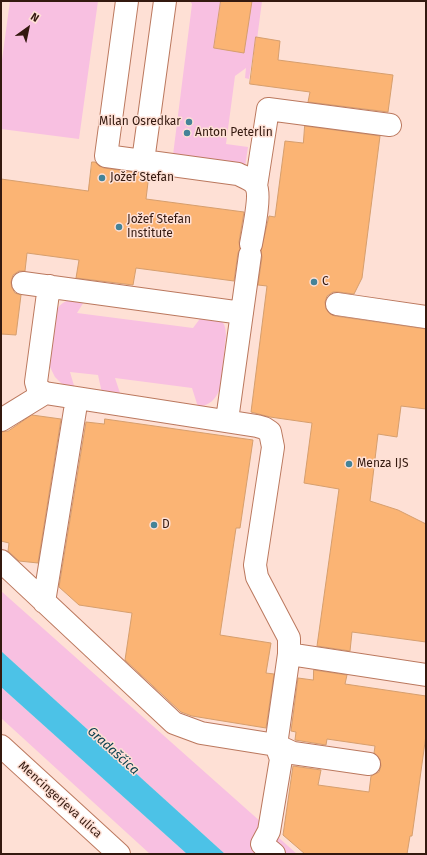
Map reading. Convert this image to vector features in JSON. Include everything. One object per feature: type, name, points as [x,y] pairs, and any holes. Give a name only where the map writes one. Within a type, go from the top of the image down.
[{"type":"street","points":[[127,1],[106,156],[238,174],[249,179],[256,186]]},
{"type":"street","points":[[143,161],[165,1]]},
{"type":"street","points":[[227,420],[258,196],[256,186],[268,109],[390,125]]},
{"type":"street","points":[[23,283],[242,313]]},
{"type":"street","points":[[49,286],[36,382],[38,389],[45,394],[227,420],[257,426],[270,432],[272,447],[255,572],[290,638],[276,745],[281,759],[269,831],[262,844],[274,854]]},
{"type":"street","points":[[337,304],[426,317]]},
{"type":"street","points":[[1,420],[45,394]]},
{"type":"street","points":[[44,602],[77,398]]},
{"type":"street","points":[[1,562],[174,723],[201,734],[276,745],[293,752],[369,764]]},
{"type":"street","points":[[289,654],[426,675]]},
{"type":"street","name":"Mencingerjeva ulica","points":[[1,746],[119,854]]},
{"type":"shaded area","points":[[10,1],[98,1],[79,139],[1,129],[1,67]]},
{"type":"shaded area","points":[[190,1],[262,1],[255,55],[253,55],[249,79],[245,78],[246,68],[235,76],[226,144],[248,147],[245,167],[173,155],[192,4]]},
{"type":"shaded area","points":[[87,297],[77,313],[193,328],[205,312],[221,320],[225,326],[226,336],[220,389],[214,399],[206,405],[198,407],[192,388],[115,378],[121,396],[102,393],[98,375],[70,372],[75,389],[67,387],[61,383],[55,377],[49,365],[55,312],[58,307],[69,300]]},
{"type":"shaded area","points":[[1,591],[297,854],[225,854],[1,651]]},
{"type":"shaded area","points":[[1,687],[187,854],[150,854],[1,718]]},
{"type":"water","points":[[1,651],[225,854],[187,854],[1,687]]},
{"type":"building","points":[[221,1],[252,1],[244,53],[214,48]]},
{"type":"building","points":[[256,37],[280,41],[278,60],[393,75],[388,112],[308,102],[310,92],[250,84]]},
{"type":"building","name":"C","points":[[305,126],[380,136],[362,278],[354,294],[333,292],[327,296],[325,302],[326,309],[330,314],[335,316],[426,329],[426,409],[401,406],[397,437],[378,434],[370,501],[398,510],[426,524],[426,642],[352,632],[350,651],[317,646],[339,489],[304,483],[312,423],[270,417],[251,412],[267,286],[258,285],[262,257],[261,250],[269,216],[275,217],[285,141],[303,143]]},
{"type":"building","name":"Jožef Stefan Institute","points":[[92,162],[95,162],[104,168],[149,174],[146,199],[244,212],[239,242],[240,249],[238,253],[234,281],[136,268],[133,285],[76,278],[79,260],[27,253],[25,271],[19,271],[13,275],[11,282],[15,293],[21,295],[16,335],[1,334],[1,179],[88,191]]},
{"type":"building","points":[[32,415],[61,419],[38,563],[19,561],[8,551],[9,543],[1,541],[1,432],[8,431]]},
{"type":"building","name":"D","points":[[105,419],[253,440],[240,528],[236,528],[220,635],[271,643],[266,673],[274,674],[266,728],[192,716],[181,712],[125,660],[132,613],[79,605],[59,587],[86,422],[104,424]]},
{"type":"building","points":[[314,670],[347,675],[345,684],[426,696],[426,735],[412,836],[410,836],[407,854],[305,854],[283,835],[293,766],[321,770],[318,785],[369,792],[371,776],[379,772],[381,766],[380,759],[374,753],[375,746],[327,739],[326,745],[295,740],[296,732],[291,731],[298,678],[313,680]]},
{"type":"place","name":"Milan Osredkar","points":[[189,122]]},
{"type":"place","name":"Anton Peterlin","points":[[187,133]]},
{"type":"place","name":"Jožef Stefan","points":[[102,178]]},
{"type":"place","name":"Jožef Stefan Institute","points":[[119,227]]},
{"type":"place","name":"C","points":[[314,282]]},
{"type":"place","name":"Menza IJS","points":[[349,464]]},
{"type":"place","name":"D","points":[[154,525]]},
{"type":"water label","name":"Gradaščica","points":[[113,751]]}]
